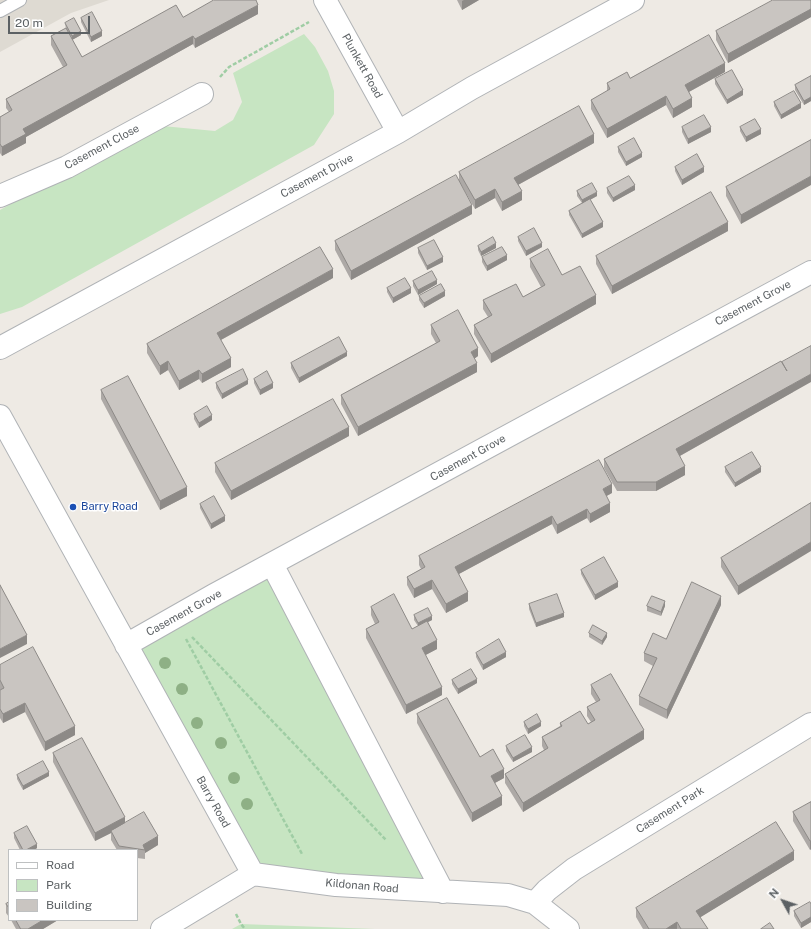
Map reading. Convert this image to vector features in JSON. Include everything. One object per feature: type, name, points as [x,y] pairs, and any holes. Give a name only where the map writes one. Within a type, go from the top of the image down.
[{"type":"street","name":"Casement Drive","points":[[0,348],[398,132],[472,88],[633,0]]},
{"type":"street","name":"Plunkett Road","points":[[329,6],[398,132]]},
{"type":"street","name":"Casement Close","points":[[0,196],[67,167],[202,94]]},
{"type":"street","name":"Casement Grove","points":[[126,645],[272,564],[811,272]]},
{"type":"street","name":"Barry Road","points":[[2,423],[253,874]]},
{"type":"street","points":[[272,564],[443,892]]},
{"type":"street","name":"Casement Park","points":[[535,903],[546,890],[574,869],[811,724]]},
{"type":"street","points":[[162,929],[253,874]]},
{"type":"street","name":"Kildonan Road","points":[[253,874],[336,885],[508,896],[535,903],[568,929]]},
{"type":"lane","points":[[0,11],[20,0]]},
{"type":"path","points":[[202,94],[229,67],[306,23],[329,6]]},
{"type":"path","points":[[174,618],[391,846]]},
{"type":"path","points":[[174,618],[304,858],[301,880]]},
{"type":"shaded area","points":[[0,0],[109,0],[71,13],[0,52]]},
{"type":"green space","points":[[304,34],[315,47],[328,71],[334,91],[334,114],[314,145],[22,307],[0,314],[0,210],[152,125],[215,131],[233,120],[242,102],[233,73]]},
{"type":"green space","points":[[272,565],[441,891],[253,873],[125,646]]},
{"type":"green space","points":[[241,924],[375,929],[232,929]]},
{"type":"building","points":[[214,0],[256,0],[258,5],[195,39],[193,36],[23,129],[26,134],[2,147],[0,144],[0,117],[12,110],[6,99],[67,65],[51,36],[66,28],[82,57],[176,5],[183,17]]},
{"type":"building","points":[[773,0],[811,0],[811,9],[728,54],[716,31]]},
{"type":"building","points":[[92,12],[102,31],[91,37],[81,18]]},
{"type":"building","points":[[74,18],[81,31],[72,36],[65,23]]},
{"type":"building","points":[[709,35],[725,63],[685,85],[692,98],[673,109],[666,96],[607,129],[591,100],[610,89],[607,83],[627,72],[630,78]]},
{"type":"building","points":[[732,70],[743,90],[727,100],[715,79]]},
{"type":"building","points":[[811,76],[811,97],[804,101],[795,85]]},
{"type":"building","points":[[794,91],[801,103],[781,115],[774,102]]},
{"type":"building","points":[[579,106],[594,134],[514,178],[522,191],[502,202],[495,189],[475,200],[459,172]]},
{"type":"building","points":[[704,115],[711,127],[688,139],[682,127]]},
{"type":"building","points":[[755,119],[761,129],[746,137],[740,127]]},
{"type":"building","points":[[634,138],[642,153],[626,162],[618,147]]},
{"type":"building","points":[[811,140],[811,176],[741,215],[726,187]]},
{"type":"building","points":[[697,154],[704,167],[682,180],[675,167]]},
{"type":"building","points":[[456,175],[472,205],[351,271],[335,241]]},
{"type":"building","points":[[629,176],[635,185],[613,198],[607,188]]},
{"type":"building","points":[[592,183],[597,192],[582,200],[577,191]]},
{"type":"building","points":[[711,192],[728,222],[612,286],[596,256]]},
{"type":"building","points":[[590,199],[603,222],[582,234],[569,211]]},
{"type":"building","points":[[534,228],[542,243],[526,251],[518,237]]},
{"type":"building","points":[[493,237],[496,243],[481,252],[478,246]]},
{"type":"building","points":[[434,240],[443,257],[427,266],[418,248]]},
{"type":"building","points":[[320,247],[333,269],[217,333],[231,358],[202,374],[199,370],[179,381],[168,361],[160,366],[147,344]]},
{"type":"building","points":[[502,247],[507,255],[487,266],[482,257]]},
{"type":"building","points":[[548,249],[562,275],[580,266],[596,295],[491,354],[474,325],[492,315],[483,300],[516,284],[523,297],[545,285],[530,259]]},
{"type":"building","points":[[432,271],[437,280],[418,290],[413,281]]},
{"type":"building","points":[[405,278],[411,288],[393,298],[387,288]]},
{"type":"building","points":[[441,284],[445,291],[424,303],[419,296]]},
{"type":"building","points":[[458,310],[478,348],[471,352],[477,363],[358,427],[341,395],[440,341],[431,325]]},
{"type":"building","points":[[339,337],[347,352],[299,378],[291,363]]},
{"type":"building","points":[[811,346],[811,374],[676,449],[685,466],[656,482],[617,482],[604,459],[781,361],[787,371],[782,362]]},
{"type":"building","points":[[243,369],[248,380],[222,394],[216,383]]},
{"type":"building","points":[[267,371],[273,383],[260,390],[254,379]]},
{"type":"building","points":[[128,376],[187,487],[160,501],[101,390]]},
{"type":"building","points":[[333,399],[349,427],[231,491],[215,463]]},
{"type":"building","points":[[207,406],[212,415],[199,423],[194,414]]},
{"type":"building","points":[[752,452],[761,467],[735,483],[725,467]]},
{"type":"building","points":[[599,460],[612,484],[603,489],[610,503],[590,514],[587,509],[557,525],[552,516],[455,567],[468,592],[446,604],[432,580],[414,589],[407,577],[425,567],[419,556]]},
{"type":"building","points":[[214,496],[225,516],[211,524],[200,504]]},
{"type":"building","points":[[811,503],[811,542],[738,586],[721,558]]},
{"type":"building","points":[[604,557],[618,582],[595,595],[581,570]]},
{"type":"building","points":[[692,582],[721,596],[667,710],[639,696],[657,658],[644,653],[653,633],[666,639]]},
{"type":"building","points":[[0,585],[27,635],[0,649]]},
{"type":"building","points":[[394,594],[412,629],[427,621],[437,640],[422,648],[442,687],[406,705],[366,629],[379,622],[371,607]]},
{"type":"building","points":[[557,594],[564,613],[536,623],[529,604]]},
{"type":"building","points":[[652,596],[665,601],[661,612],[647,606]]},
{"type":"building","points":[[428,608],[432,616],[418,623],[414,615]]},
{"type":"building","points":[[593,625],[607,633],[602,641],[589,633]]},
{"type":"building","points":[[499,639],[506,652],[483,665],[476,653]]},
{"type":"building","points":[[33,647],[75,726],[45,742],[25,703],[3,714],[0,709],[0,690],[4,688],[0,680],[0,665]]},
{"type":"building","points":[[471,669],[477,679],[458,689],[452,680]]},
{"type":"building","points":[[611,674],[644,730],[523,803],[505,774],[548,748],[542,737],[562,726],[560,723],[580,711],[588,724],[595,720],[587,707],[600,700],[591,685]]},
{"type":"building","points":[[447,698],[480,757],[493,749],[504,769],[491,776],[502,796],[472,813],[417,714]]},
{"type":"building","points":[[537,714],[541,722],[528,729],[524,722]]},
{"type":"building","points":[[525,735],[532,747],[513,758],[506,746]]},
{"type":"building","points":[[82,738],[125,817],[95,833],[53,753]]},
{"type":"building","points":[[43,761],[49,772],[23,786],[17,775]]},
{"type":"building","points":[[811,802],[811,841],[810,841],[793,812]]},
{"type":"building","points":[[144,812],[158,836],[143,845],[145,850],[119,846],[111,831]]},
{"type":"building","points":[[776,822],[794,851],[696,911],[708,929],[681,929],[677,922],[666,929],[649,929],[636,908]]},
{"type":"building","points":[[27,826],[37,844],[28,849],[22,849],[14,833]]},
{"type":"building","points":[[810,902],[811,917],[801,923],[794,911]]},
{"type":"building","points":[[17,921],[41,921],[28,929],[21,929]]},
{"type":"building","points":[[770,923],[774,929],[761,929]]},
{"type":"place","name":"Barry Road","points":[[73,507]]}]
